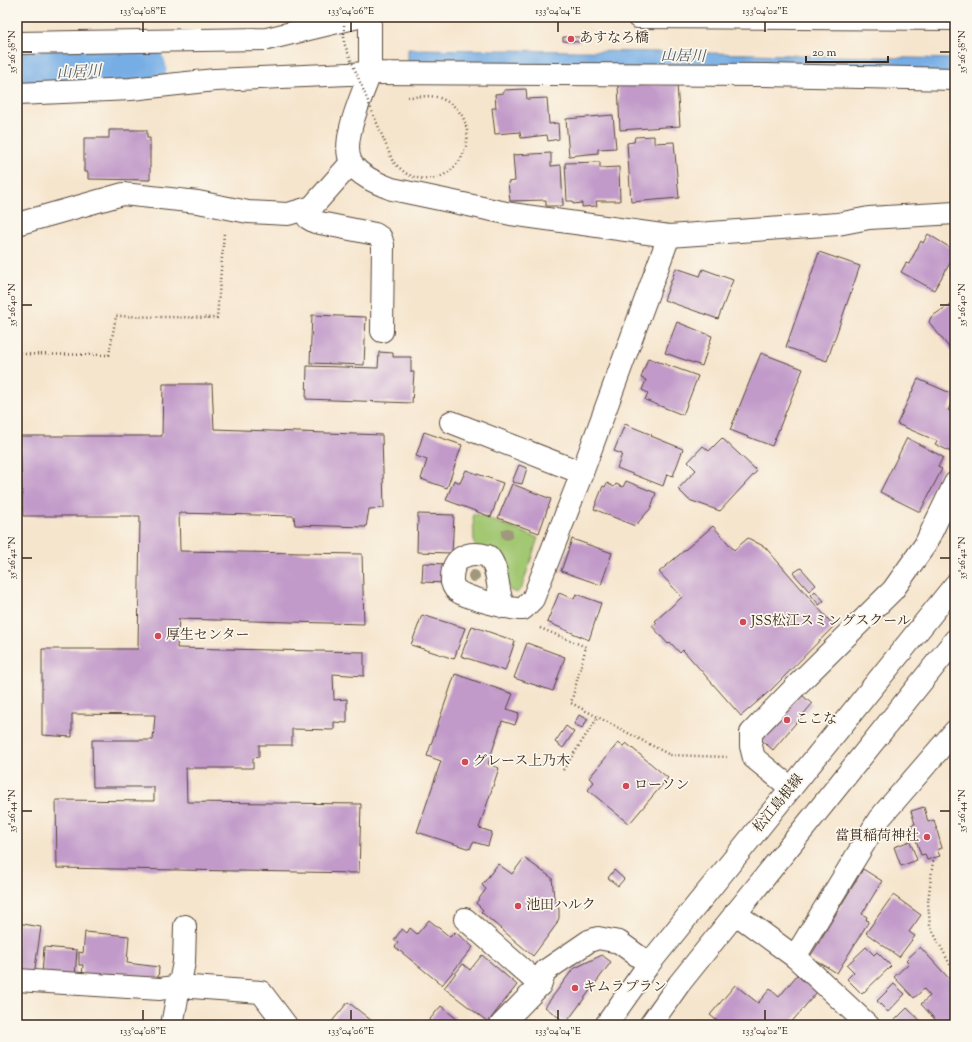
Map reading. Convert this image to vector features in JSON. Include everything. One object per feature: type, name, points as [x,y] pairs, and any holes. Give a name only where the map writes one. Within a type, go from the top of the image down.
[{"type":"main road","points":[[17,43],[268,39],[358,17]]},
{"type":"main road","points":[[370,17],[370,73],[348,140],[348,152],[351,163],[373,181],[392,189],[511,214],[669,236],[838,224],[869,218],[955,212]]},
{"type":"main road","points":[[638,17],[955,19]]},
{"type":"main road","points":[[17,94],[131,89],[215,80],[370,73],[757,75],[955,79]]},
{"type":"main road","points":[[17,224],[123,194],[198,202],[248,212],[288,214],[304,210],[317,202],[351,163]]},
{"type":"main road","points":[[304,210],[308,218],[315,222],[375,234],[381,238],[383,245],[382,331]]},
{"type":"main road","points":[[514,608],[533,599],[582,473],[669,236]]},
{"type":"main road","points":[[451,422],[582,473]]},
{"type":"main road","points":[[791,788],[754,758],[750,746],[751,733],[893,590],[926,545],[955,483]]},
{"type":"main road","name":"松江島根線","points":[[606,1025],[649,964],[955,585]]},
{"type":"main road","points":[[650,1025],[678,984],[955,640]]},
{"type":"main road","points":[[795,957],[879,819],[955,731]]},
{"type":"main road","points":[[735,913],[795,957],[868,1025]]},
{"type":"main road","points":[[465,919],[540,985]]},
{"type":"main road","points":[[172,1025],[178,986],[184,962],[185,926]]},
{"type":"main road","points":[[501,1025],[540,985],[545,971],[589,941],[598,938],[619,942],[649,964]]},
{"type":"main road","points":[[17,980],[160,989],[178,986],[262,992],[286,1025]]},
{"type":"path","points":[[344,17],[344,44],[393,162],[403,171],[415,177],[431,178],[447,173],[463,157],[466,148],[467,137],[464,119],[457,110],[442,99],[434,96],[408,97]]},
{"type":"path","points":[[17,354],[109,355],[116,316],[217,318],[224,231],[244,219],[248,212]]},
{"type":"path","points":[[514,608],[537,627],[586,647],[571,703],[670,755],[754,758]]},
{"type":"path","points":[[562,770],[598,717]]},
{"type":"path","points":[[933,861],[928,902],[930,926],[955,974]]},
{"type":"green space","points":[[473,513],[538,538],[522,587],[517,593],[511,591],[474,544]]},
{"type":"water","points":[[408,49],[668,52],[955,59],[955,75],[408,65]]},
{"type":"building","name":"あすなろ橋","points":[[563,37],[580,37],[580,42],[563,41]]},
{"type":"building","points":[[636,83],[637,86],[677,84],[680,126],[620,130],[618,84]]},
{"type":"building","points":[[526,89],[527,99],[547,98],[549,124],[558,123],[559,139],[548,141],[547,135],[521,138],[520,132],[495,134],[492,108],[496,108],[495,94],[504,93],[504,90]]},
{"type":"building","points":[[613,115],[616,148],[598,149],[598,153],[569,156],[566,119]]},
{"type":"building","points":[[109,130],[147,130],[147,138],[150,138],[150,180],[88,179],[88,172],[84,172],[84,138],[109,138]]},
{"type":"building","points":[[654,136],[654,143],[674,142],[679,198],[631,202],[627,143],[634,142],[635,137]]},
{"type":"building","points":[[551,153],[551,166],[561,165],[563,206],[546,206],[546,200],[510,201],[508,182],[515,181],[513,155]]},
{"type":"building","points":[[600,162],[600,168],[619,167],[620,201],[596,201],[597,206],[582,207],[582,203],[573,204],[573,201],[567,201],[565,163]]},
{"type":"building","points":[[928,234],[954,250],[952,253],[955,255],[934,290],[901,272],[906,263],[909,264],[921,241],[923,243]]},
{"type":"building","points":[[819,252],[860,266],[827,361],[786,347]]},
{"type":"building","points":[[676,268],[700,276],[703,269],[733,280],[718,319],[664,300]]},
{"type":"building","points":[[955,301],[955,355],[929,322],[931,317]]},
{"type":"building","points":[[312,315],[366,317],[364,365],[310,363]]},
{"type":"building","points":[[677,322],[712,336],[702,366],[665,353]]},
{"type":"building","points":[[379,352],[393,353],[393,357],[411,357],[411,372],[414,372],[412,403],[306,399],[307,366],[378,368]]},
{"type":"building","points":[[761,353],[803,369],[772,446],[730,430]]},
{"type":"building","points":[[648,358],[698,376],[683,415],[645,400],[648,393],[642,390],[646,380],[641,378]]},
{"type":"building","points":[[918,379],[955,395],[948,410],[955,413],[955,454],[935,444],[937,441],[897,424]]},
{"type":"building","name":"厚生センター","points":[[163,384],[212,384],[214,429],[382,435],[384,508],[369,509],[366,527],[295,525],[294,516],[179,513],[180,551],[362,554],[364,624],[179,619],[177,648],[364,652],[364,676],[333,674],[334,700],[347,699],[347,723],[334,722],[334,730],[292,729],[292,745],[259,745],[259,757],[253,758],[253,768],[186,768],[187,802],[361,804],[359,873],[57,868],[56,800],[154,801],[154,787],[93,787],[92,740],[153,740],[155,715],[72,714],[72,737],[42,735],[42,649],[138,649],[140,516],[23,516],[20,436],[162,436]]},
{"type":"building","points":[[625,424],[683,449],[673,476],[667,474],[663,486],[617,468],[622,454],[614,451]]},
{"type":"building","points":[[424,432],[462,445],[447,488],[421,479],[427,460],[416,456]]},
{"type":"building","points":[[722,438],[757,471],[720,511],[689,500],[678,489],[696,470],[688,462],[703,446],[709,451]]},
{"type":"building","points":[[907,438],[943,457],[938,467],[942,469],[920,512],[880,492]]},
{"type":"building","points":[[519,465],[527,468],[522,484],[512,482]]},
{"type":"building","points":[[466,470],[503,483],[491,517],[446,500],[454,480],[460,483]]},
{"type":"building","points":[[626,481],[656,493],[651,508],[635,526],[594,509],[603,486],[605,487],[607,483],[614,487],[616,484],[623,487]]},
{"type":"building","points":[[512,484],[551,499],[539,533],[498,518]]},
{"type":"building","points":[[418,514],[454,515],[452,553],[417,552]]},
{"type":"building","name":"JSS松江スミングスクール","points":[[713,526],[734,550],[748,538],[765,547],[834,626],[772,689],[741,716],[683,650],[680,653],[670,642],[668,644],[652,626],[657,623],[655,621],[682,597],[659,572]]},
{"type":"building","points":[[572,539],[612,553],[601,585],[561,571]]},
{"type":"building","points":[[423,563],[447,564],[446,583],[422,582]]},
{"type":"building","points":[[801,568],[816,585],[809,591],[793,573]]},
{"type":"building","points":[[815,591],[824,601],[819,605],[811,595]]},
{"type":"building","points":[[559,593],[574,599],[576,594],[601,603],[589,640],[547,622]]},
{"type":"building","points":[[422,615],[465,628],[454,659],[411,645]]},
{"type":"building","points":[[472,626],[515,641],[505,671],[461,656]]},
{"type":"building","points":[[527,643],[565,657],[553,691],[514,678]]},
{"type":"building","name":"グレース上乃木","points":[[455,674],[513,694],[507,709],[519,713],[515,725],[502,721],[488,764],[499,768],[479,828],[492,832],[488,846],[473,842],[470,849],[417,832],[441,761],[427,756]]},
{"type":"building","name":"ここな","points":[[801,694],[812,704],[773,750],[759,738]]},
{"type":"building","points":[[579,715],[588,719],[582,728],[574,724]]},
{"type":"building","points":[[566,726],[574,732],[563,748],[555,742]]},
{"type":"building","name":"ローソン","points":[[618,743],[623,746],[626,743],[668,778],[629,824],[588,790],[594,782],[589,778]]},
{"type":"building","name":"當貫稲荷神社","points":[[924,807],[928,822],[934,820],[942,848],[937,850],[940,856],[927,860],[925,854],[921,855],[911,825],[915,824],[911,811]]},
{"type":"building","points":[[910,841],[917,860],[901,866],[894,847]]},
{"type":"building","name":"池田ハルク","points":[[524,858],[552,878],[554,897],[559,909],[559,918],[556,925],[533,956],[481,912],[483,910],[476,903],[486,889],[482,885],[498,864],[512,874]]},
{"type":"building","points":[[863,869],[882,881],[862,914],[867,917],[866,920],[869,921],[837,973],[810,957]]},
{"type":"building","points":[[614,870],[624,879],[618,886],[608,878]]},
{"type":"building","points":[[893,895],[921,915],[909,932],[915,936],[899,957],[866,933]]},
{"type":"building","points":[[429,920],[450,937],[455,932],[473,947],[442,985],[395,947],[398,943],[394,940],[402,929],[407,933],[410,928],[417,934]]},
{"type":"building","points":[[17,923],[41,927],[34,975],[17,972]]},
{"type":"building","points":[[85,932],[129,936],[127,963],[159,967],[158,980],[82,976],[83,965],[79,965],[79,952],[83,953]]},
{"type":"building","points":[[44,947],[77,950],[75,977],[42,975]]},
{"type":"building","points":[[866,947],[874,955],[877,952],[891,966],[862,994],[847,979],[854,972],[847,965]]},
{"type":"building","points":[[920,947],[955,985],[950,989],[955,995],[954,1025],[940,1025],[921,1004],[930,996],[924,989],[914,998],[894,977],[909,963],[906,960]]},
{"type":"building","points":[[482,955],[517,985],[488,1022],[444,988],[463,964],[470,970]]},
{"type":"building","name":"キムラプラン","points":[[602,955],[611,962],[566,1023],[545,1007],[573,969]]},
{"type":"building","points":[[797,975],[817,992],[789,1025],[722,1025],[710,1015],[735,985],[758,1003],[770,989],[779,997]]},
{"type":"building","points":[[894,984],[905,994],[888,1012],[877,1001]]},
{"type":"building","points":[[348,1002],[377,1025],[329,1025]]},
{"type":"building","points":[[441,1006],[464,1025],[425,1025]]},
{"type":"building","points":[[907,1008],[925,1025],[890,1025]]},
{"type":"waterway","name":"山居川","points":[[17,77],[115,69],[142,69]]},
{"type":"place","name":"あすなろ橋","points":[[571,39]]},
{"type":"place","name":"JSS松江スミングスクール","points":[[743,622]]},
{"type":"place","name":"厚生センター","points":[[158,636]]},
{"type":"place","name":"ここな","points":[[787,720]]},
{"type":"place","name":"グレース上乃木","points":[[465,762]]},
{"type":"place","name":"ローソン","points":[[626,786]]},
{"type":"place","name":"當貫稲荷神社","points":[[927,837]]},
{"type":"place","name":"池田ハルク","points":[[518,906]]},
{"type":"place","name":"キムラプラン","points":[[575,988]]}]
